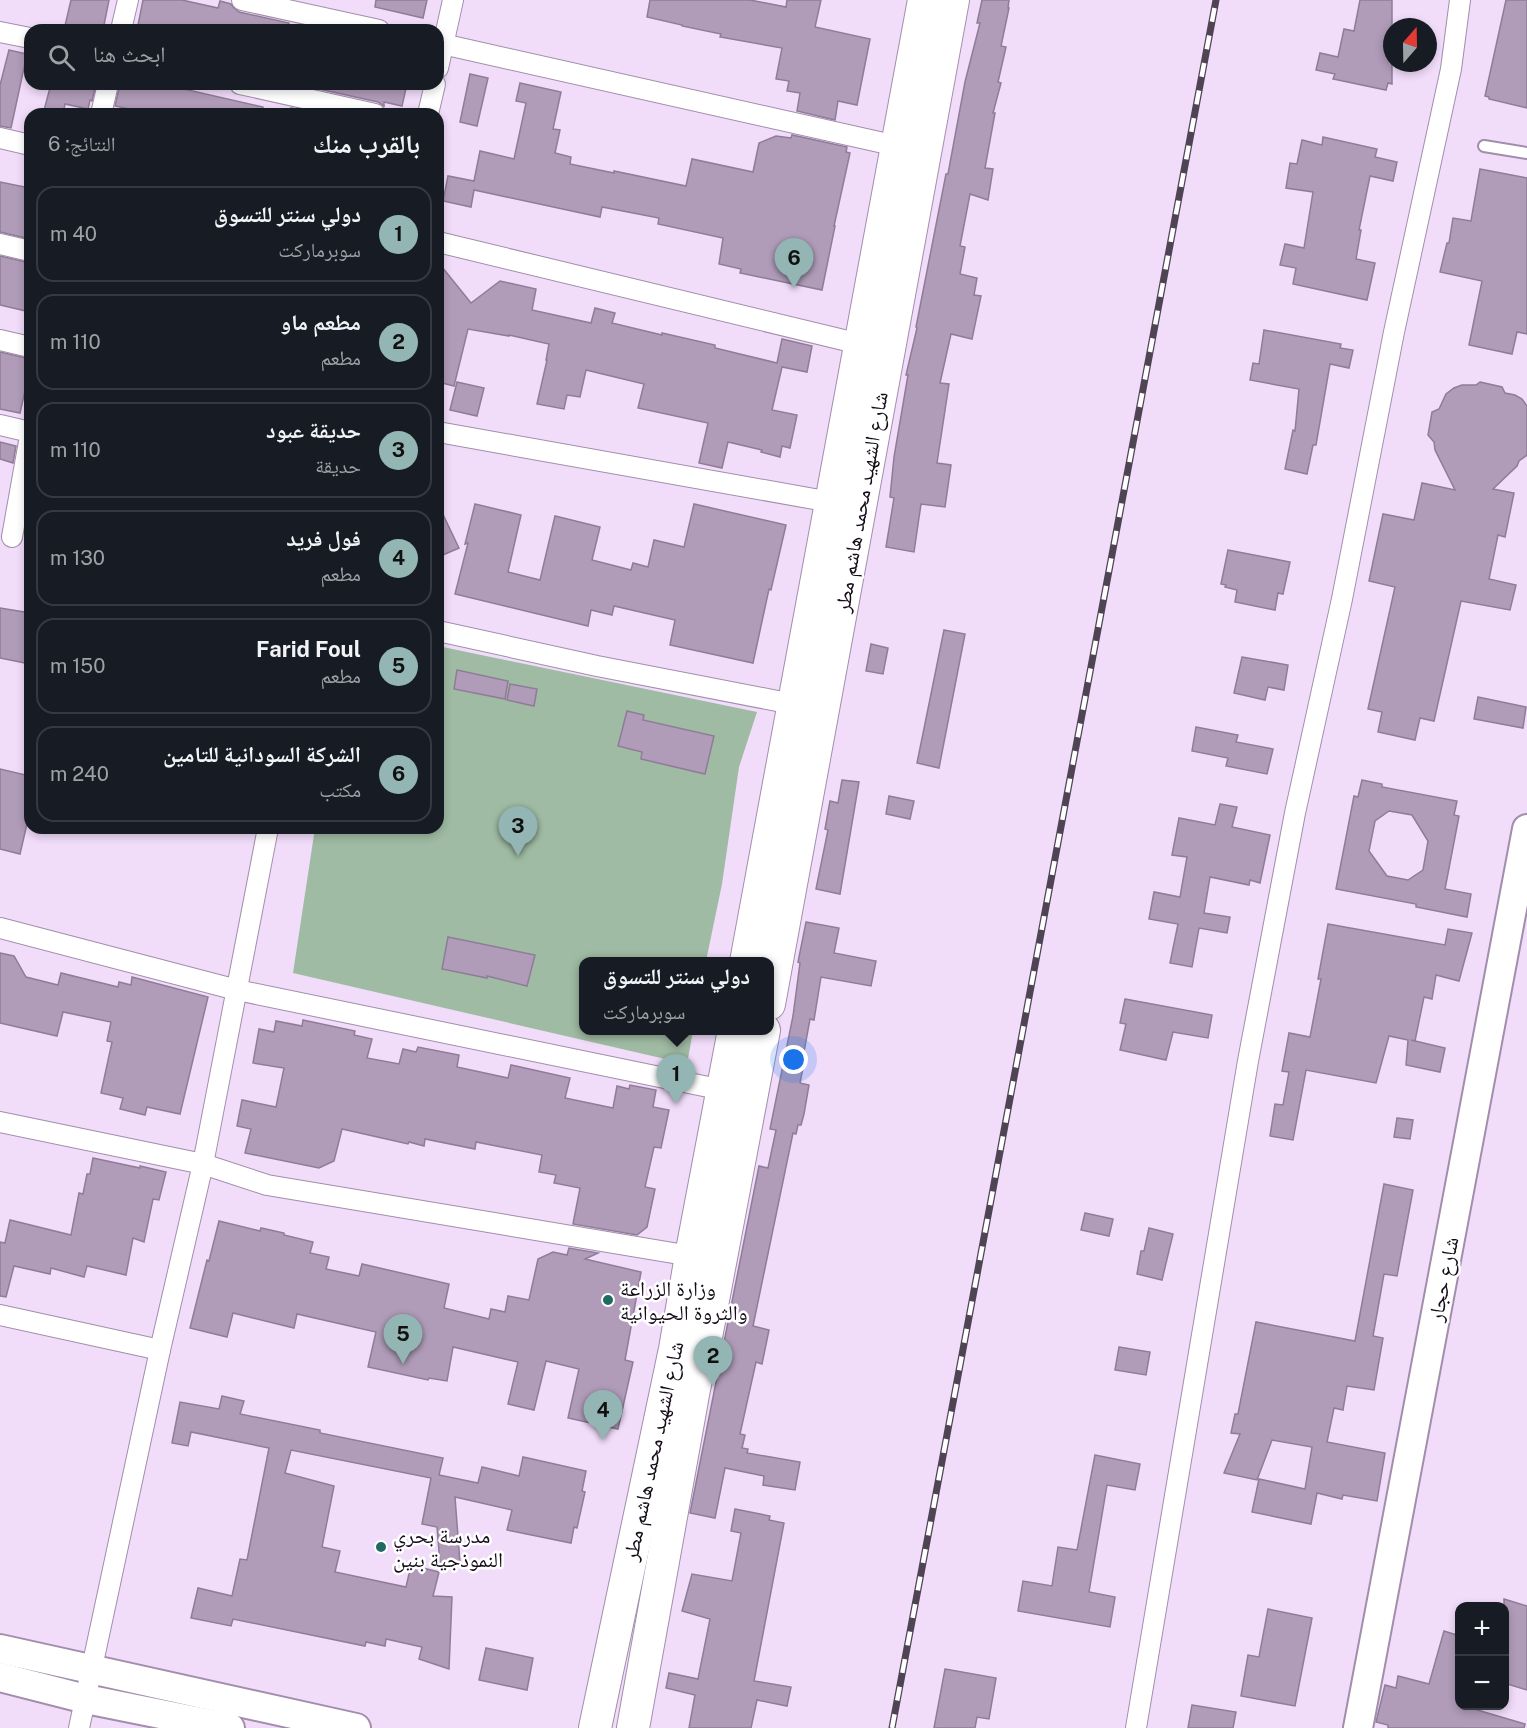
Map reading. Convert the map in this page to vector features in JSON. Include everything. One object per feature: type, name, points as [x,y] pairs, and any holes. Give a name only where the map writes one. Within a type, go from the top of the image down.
[{"type":"main road","name":"شارع الشهيد محمد هاشم مطر","points":[[774,966],[808,707],[831,502],[924,0]]},
{"type":"main road","name":"شارع الشهيد محمد هاشم مطر","points":[[747,957],[808,707],[953,0]]},
{"type":"main road","name":"شارع الشهيد محمد هاشم مطر","points":[[594,1728],[675,1349],[733,1035]]},
{"type":"main road","name":"شارع الشهيد محمد هاشم مطر","points":[[633,1728],[694,1389],[706,1337],[763,1035]]},
{"type":"street","points":[[122,24],[128,0]]},
{"type":"street","points":[[242,0],[352,24]]},
{"type":"street","points":[[444,33],[453,0]]},
{"type":"street","points":[[1136,1728],[1248,1061],[1295,813],[1342,599],[1394,332],[1451,69],[1460,0]]},
{"type":"street","points":[[0,32],[24,37]]},
{"type":"street","points":[[444,45],[897,146]]},
{"type":"street","points":[[102,108],[107,90]]},
{"type":"street","points":[[267,90],[348,108]]},
{"type":"street","points":[[429,108],[434,90]]},
{"type":"street","points":[[0,138],[24,144]]},
{"type":"street","points":[[444,243],[860,344]]},
{"type":"street","points":[[0,244],[24,250]]},
{"type":"street","points":[[0,340],[24,346]]},
{"type":"street","points":[[0,425],[24,432]]},
{"type":"street","points":[[444,433],[831,502]]},
{"type":"street","points":[[14,537],[24,473]]},
{"type":"street","points":[[444,633],[808,707]]},
{"type":"street","name":"شارع حجار","points":[[1358,1728],[1527,830]]},
{"type":"street","points":[[79,1728],[159,1350],[203,1164],[267,834]]},
{"type":"street","points":[[0,928],[237,990],[723,1090]]},
{"type":"street","points":[[0,1122],[203,1164],[267,1185],[691,1256]]},
{"type":"street","points":[[0,1315],[159,1350]]},
{"type":"street","points":[[0,1649],[356,1728]]},
{"type":"street","points":[[0,1677],[86,1699],[230,1728]]},
{"type":"lane","points":[[1484,146],[1527,153]]},
{"type":"green space","points":[[444,647],[757,712],[739,767],[722,884],[707,957],[579,957],[579,1035],[692,1035],[687,1064],[293,973],[314,834],[444,834]]},
{"type":"building","points":[[71,0],[109,0],[104,24],[65,24]]},
{"type":"building","points":[[143,0],[182,0],[218,8],[220,1],[231,4],[239,12],[289,23],[289,24],[138,24]]},
{"type":"building","points":[[376,0],[427,0],[423,18],[375,7]]},
{"type":"building","points":[[650,0],[750,0],[786,7],[787,0],[821,0],[815,27],[870,39],[857,105],[838,101],[835,120],[797,111],[800,93],[787,91],[789,81],[776,79],[782,48],[720,37],[721,34],[647,17]]},
{"type":"building","points":[[982,0],[1009,0],[1009,8],[1001,46],[1006,47],[998,82],[1001,83],[993,113],[995,113],[985,168],[993,169],[988,200],[970,194],[960,246],[965,247],[960,274],[977,278],[974,295],[981,296],[972,339],[951,334],[940,383],[949,384],[937,463],[951,465],[945,507],[921,504],[914,552],[886,547],[894,498],[890,497],[894,457],[908,375],[906,375],[965,82],[980,23],[977,23]]},
{"type":"building","points":[[1360,0],[1392,0],[1392,18],[1383,18],[1383,72],[1392,72],[1392,84],[1388,83],[1386,90],[1333,79],[1335,74],[1316,70],[1320,53],[1338,57],[1344,29],[1354,31]]},
{"type":"building","points":[[1506,0],[1527,0],[1527,108],[1485,96]]},
{"type":"building","points":[[9,50],[24,53],[24,68],[11,128],[0,126],[0,85]]},
{"type":"building","points":[[470,74],[488,78],[477,126],[460,122]]},
{"type":"building","points":[[520,83],[561,92],[553,129],[560,130],[555,153],[571,157],[570,164],[686,186],[692,159],[753,172],[759,143],[776,136],[791,138],[792,135],[847,147],[846,152],[850,153],[822,290],[740,273],[741,269],[719,264],[723,238],[658,224],[659,218],[602,207],[600,217],[474,190],[471,207],[444,201],[448,176],[474,181],[480,151],[514,159],[526,103],[516,101]]},
{"type":"building","points":[[49,90],[95,90],[88,108],[65,104],[64,108],[45,108]]},
{"type":"building","points":[[119,90],[188,90],[263,108],[124,108],[115,106]]},
{"type":"building","points":[[323,90],[406,90],[402,106],[384,102],[384,106],[378,102]]},
{"type":"building","points":[[1323,137],[1377,149],[1375,157],[1397,162],[1393,181],[1370,176],[1359,230],[1361,230],[1356,259],[1375,263],[1367,300],[1293,284],[1296,268],[1280,265],[1285,244],[1304,248],[1313,192],[1286,188],[1290,163],[1297,164],[1302,140],[1322,145]]},
{"type":"building","points":[[1480,169],[1527,178],[1527,334],[1517,332],[1512,354],[1469,345],[1482,281],[1440,272],[1447,243],[1449,243],[1453,218],[1471,221]]},
{"type":"building","points":[[0,182],[24,187],[24,238],[0,232]]},
{"type":"building","points":[[0,256],[24,262],[24,311],[0,305]]},
{"type":"building","points":[[444,269],[471,303],[500,281],[536,289],[532,310],[591,323],[595,308],[615,313],[612,323],[715,345],[715,348],[777,363],[782,339],[812,346],[807,372],[782,367],[772,410],[797,415],[790,448],[782,446],[780,457],[728,442],[722,468],[699,463],[708,423],[638,408],[644,384],[586,370],[580,397],[567,395],[564,409],[537,404],[549,344],[468,329],[454,386],[444,384]]},
{"type":"building","points":[[1264,330],[1341,344],[1340,348],[1353,350],[1349,368],[1330,364],[1316,445],[1313,445],[1307,474],[1285,469],[1293,430],[1295,431],[1299,389],[1250,380],[1253,363],[1259,364]]},
{"type":"building","points":[[0,352],[24,358],[24,395],[20,413],[0,409]]},
{"type":"building","points":[[457,382],[484,388],[477,416],[450,410]]},
{"type":"building","points":[[1480,382],[1502,387],[1505,393],[1522,399],[1527,406],[1527,455],[1493,489],[1514,493],[1505,537],[1498,535],[1489,579],[1516,585],[1510,610],[1461,601],[1434,721],[1420,718],[1415,740],[1378,732],[1382,712],[1368,709],[1395,587],[1369,581],[1383,514],[1414,520],[1422,483],[1455,490],[1435,450],[1434,442],[1428,435],[1432,412],[1439,409],[1446,394],[1454,388],[1462,385],[1476,385]]},
{"type":"building","points":[[0,442],[16,446],[13,463],[0,459]]},
{"type":"building","points":[[475,504],[521,515],[508,572],[540,580],[555,516],[600,527],[592,560],[631,570],[633,563],[648,567],[654,540],[684,547],[694,504],[786,525],[753,663],[670,645],[675,620],[614,606],[612,615],[591,610],[588,626],[455,594]]},
{"type":"building","points":[[444,517],[459,548],[444,554]]},
{"type":"building","points":[[1228,550],[1290,562],[1283,594],[1278,593],[1275,610],[1235,602],[1237,590],[1221,584]]},
{"type":"building","points":[[0,608],[24,612],[24,663],[0,658]]},
{"type":"building","points":[[944,630],[965,634],[939,768],[917,763]]},
{"type":"building","points":[[871,644],[888,648],[883,674],[866,671]]},
{"type":"building","points":[[1242,657],[1288,665],[1284,690],[1268,687],[1265,700],[1234,693]]},
{"type":"building","points":[[457,670],[508,681],[505,699],[454,689]]},
{"type":"building","points":[[510,684],[537,689],[534,706],[507,700]]},
{"type":"building","points":[[1478,697],[1526,707],[1523,728],[1474,719]]},
{"type":"building","points":[[627,711],[644,715],[643,720],[714,736],[705,774],[641,759],[642,752],[618,746]]},
{"type":"building","points":[[1196,727],[1238,735],[1236,742],[1273,749],[1267,774],[1226,766],[1228,758],[1192,751]]},
{"type":"building","points":[[0,769],[24,775],[25,834],[20,854],[0,849]]},
{"type":"building","points":[[842,780],[859,782],[840,894],[816,889],[828,830],[825,829],[830,801],[838,803]]},
{"type":"building","points":[[1362,780],[1382,784],[1382,787],[1457,801],[1454,815],[1459,816],[1445,889],[1471,894],[1467,917],[1416,907],[1416,904],[1336,889],[1354,796],[1358,797]],"holes":[[[1389,811],[1412,815],[1428,841],[1423,870],[1408,880],[1387,876],[1369,851],[1375,821]]]},
{"type":"building","points":[[889,796],[914,801],[910,819],[886,814]]},
{"type":"building","points":[[1220,804],[1237,807],[1232,827],[1270,835],[1260,883],[1250,880],[1249,885],[1210,877],[1204,913],[1230,917],[1227,933],[1199,928],[1192,967],[1170,963],[1178,924],[1149,919],[1154,892],[1180,897],[1187,857],[1172,855],[1179,818],[1215,825]]},
{"type":"building","points":[[806,922],[839,928],[834,953],[876,961],[871,986],[821,977],[814,1020],[810,1019],[801,1068],[803,1068],[800,1083],[809,1085],[804,1114],[796,1134],[793,1133],[753,1326],[769,1330],[762,1364],[756,1362],[740,1434],[745,1435],[742,1448],[748,1449],[747,1453],[800,1462],[795,1490],[763,1485],[764,1476],[725,1468],[715,1518],[690,1513],[759,1166],[768,1168],[776,1130],[770,1129],[793,1016],[800,963],[798,962]]},
{"type":"building","points":[[1328,924],[1445,945],[1448,929],[1472,933],[1459,981],[1436,975],[1432,999],[1424,997],[1415,1041],[1445,1048],[1440,1072],[1406,1065],[1408,1040],[1389,1036],[1376,1083],[1306,1070],[1293,1140],[1270,1136],[1275,1104],[1283,1105],[1289,1072],[1282,1071],[1289,1033],[1310,1037]]},
{"type":"building","points":[[448,937],[535,955],[527,986],[487,976],[487,978],[442,969]]},
{"type":"building","points":[[0,953],[14,956],[26,977],[58,985],[61,973],[118,987],[119,982],[131,985],[132,977],[208,997],[180,1114],[147,1107],[145,1115],[120,1109],[123,1098],[101,1093],[112,1042],[107,1041],[111,1022],[63,1012],[57,1036],[0,1023]]},
{"type":"building","points":[[1125,999],[1212,1015],[1208,1038],[1173,1032],[1166,1060],[1120,1050],[1126,1024],[1120,1023]]},
{"type":"building","points":[[303,1020],[355,1031],[354,1035],[372,1039],[367,1058],[399,1064],[403,1049],[416,1052],[418,1047],[459,1055],[457,1067],[508,1078],[511,1065],[570,1078],[565,1098],[613,1108],[617,1086],[629,1089],[630,1085],[656,1090],[653,1107],[669,1110],[661,1148],[654,1147],[645,1187],[655,1189],[647,1227],[637,1235],[573,1224],[580,1188],[554,1183],[556,1175],[539,1172],[542,1155],[476,1142],[475,1149],[425,1139],[424,1146],[342,1129],[334,1161],[319,1168],[245,1153],[251,1129],[237,1126],[242,1100],[276,1107],[284,1068],[253,1063],[259,1029],[274,1032],[276,1021],[302,1026]]},
{"type":"building","points":[[1397,1118],[1413,1120],[1410,1139],[1394,1137]]},
{"type":"building","points":[[93,1158],[166,1172],[159,1200],[153,1199],[144,1242],[133,1238],[126,1275],[87,1266],[84,1277],[51,1268],[50,1274],[14,1266],[6,1297],[0,1296],[0,1242],[5,1243],[10,1220],[71,1235],[79,1193],[83,1194]]},
{"type":"building","points":[[1384,1184],[1413,1190],[1397,1276],[1384,1274],[1373,1336],[1383,1338],[1374,1390],[1347,1386],[1343,1410],[1334,1408],[1327,1442],[1385,1453],[1377,1501],[1343,1495],[1342,1499],[1317,1493],[1311,1524],[1252,1512],[1259,1479],[1305,1489],[1312,1447],[1272,1440],[1257,1480],[1224,1473],[1240,1434],[1231,1433],[1235,1414],[1238,1414],[1256,1322],[1355,1341]]},
{"type":"building","points":[[1085,1213],[1113,1219],[1109,1236],[1081,1230]]},
{"type":"building","points":[[219,1221],[260,1231],[261,1228],[284,1233],[284,1235],[313,1242],[310,1253],[329,1257],[326,1269],[359,1276],[362,1264],[449,1284],[444,1308],[489,1319],[491,1309],[505,1312],[508,1296],[529,1300],[538,1259],[553,1252],[567,1255],[569,1248],[598,1253],[585,1259],[641,1272],[625,1360],[633,1362],[618,1429],[568,1418],[579,1369],[546,1361],[534,1410],[508,1404],[518,1362],[453,1347],[447,1381],[429,1378],[428,1380],[368,1367],[376,1332],[297,1314],[294,1328],[233,1313],[227,1337],[190,1328]]},
{"type":"building","points":[[1149,1228],[1173,1234],[1162,1280],[1137,1274],[1141,1251],[1144,1251]]},
{"type":"building","points":[[1119,1347],[1150,1352],[1146,1375],[1115,1370]]},
{"type":"building","points":[[222,1396],[244,1401],[240,1414],[443,1458],[439,1475],[478,1483],[482,1467],[519,1476],[523,1457],[586,1471],[582,1491],[585,1492],[577,1528],[574,1527],[571,1543],[507,1530],[512,1510],[455,1497],[460,1563],[440,1564],[437,1527],[422,1524],[431,1478],[291,1450],[285,1473],[334,1486],[322,1547],[340,1551],[335,1572],[406,1587],[411,1565],[439,1572],[433,1596],[452,1597],[449,1669],[419,1659],[422,1647],[386,1639],[385,1646],[366,1642],[365,1646],[233,1619],[231,1626],[191,1618],[198,1588],[232,1596],[240,1559],[247,1560],[269,1448],[191,1432],[188,1446],[172,1443],[180,1402],[219,1409]]},
{"type":"building","points":[[1095,1455],[1140,1464],[1135,1490],[1107,1485],[1089,1592],[1115,1597],[1110,1627],[1018,1611],[1023,1581],[1052,1586],[1058,1547],[1077,1550]]},
{"type":"building","points":[[735,1509],[770,1516],[769,1520],[784,1523],[754,1681],[791,1687],[787,1706],[757,1700],[751,1728],[689,1728],[695,1695],[666,1688],[669,1673],[698,1679],[710,1619],[682,1611],[692,1574],[732,1581],[741,1533],[731,1531]]},
{"type":"building","points":[[1504,1599],[1527,1606],[1527,1690],[1509,1685],[1509,1602],[1504,1602]]},
{"type":"building","points":[[1268,1609],[1312,1618],[1295,1706],[1241,1696],[1248,1655],[1259,1657]]},
{"type":"building","points":[[1444,1631],[1455,1634],[1455,1710],[1478,1710],[1525,1724],[1524,1728],[1388,1728],[1388,1725],[1376,1722],[1385,1685],[1396,1688],[1398,1676],[1429,1684]]},
{"type":"building","points":[[486,1648],[533,1658],[527,1690],[479,1680]]},
{"type":"building","points":[[945,1669],[996,1678],[989,1719],[977,1717],[975,1728],[934,1728]]},
{"type":"building","points":[[1192,1705],[1236,1712],[1233,1728],[1188,1728]]},
{"type":"railway","points":[[892,1728],[1216,0]]},
{"type":"place","name":"الشركة السودانية للتامين","points":[[794,288]]},
{"type":"place","name":"حديقة عبود","points":[[518,856]]},
{"type":"place","name":"دولي سنتر للتسوق","points":[[676,1104]]},
{"type":"place","name":"وزارة الزراعة والثروة الحيوانية","points":[[608,1300]]},
{"type":"place","name":"Farid Foul","points":[[403,1364]]},
{"type":"place","name":"مطعم ماو","points":[[713,1386]]},
{"type":"place","name":"فول فريد","points":[[603,1440]]},
{"type":"place","name":"مدرسة بحري النموذجية بنين","points":[[381,1547]]}]
